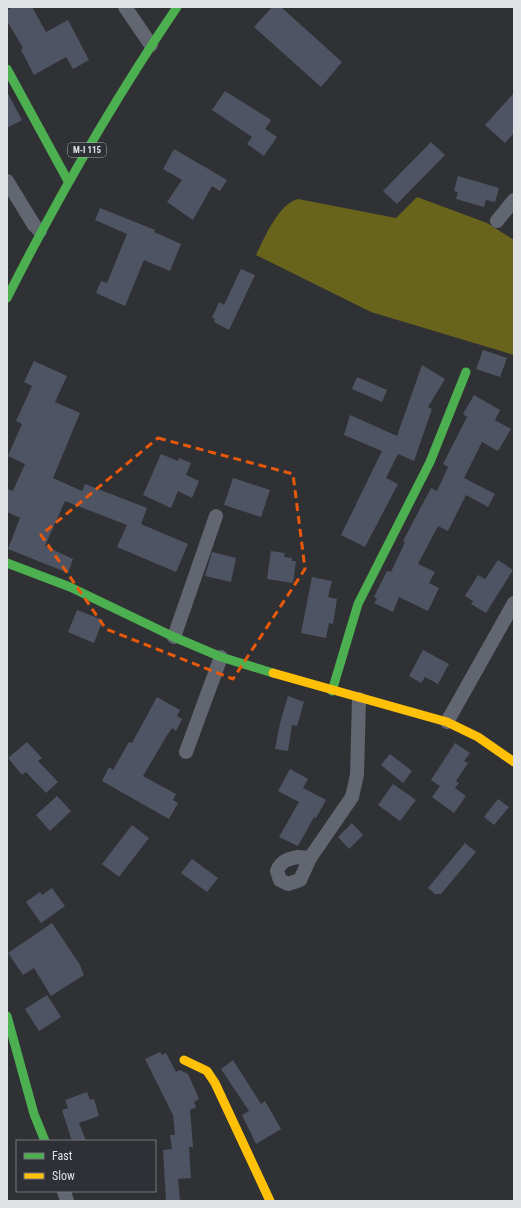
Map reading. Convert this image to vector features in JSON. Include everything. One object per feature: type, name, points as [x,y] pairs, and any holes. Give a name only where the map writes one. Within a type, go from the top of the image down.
[{"type":"street","points":[[125,7],[143,36],[151,44]]},
{"type":"street","name":"M-I 115","points":[[7,298],[40,232],[68,181],[151,44],[177,7]]},
{"type":"street","points":[[7,69],[68,181]]},
{"type":"street","points":[[7,181],[34,225],[40,232]]},
{"type":"street","points":[[497,221],[514,200]]},
{"type":"street","points":[[332,691],[358,604],[430,462],[466,372]]},
{"type":"street","points":[[174,638],[216,516]]},
{"type":"street","points":[[7,563],[70,587],[174,638],[222,656],[359,699],[448,722],[478,737],[514,762]]},
{"type":"street","points":[[448,722],[514,603]]},
{"type":"street","points":[[186,752],[222,656]]},
{"type":"street","points":[[310,858],[352,797],[357,775],[359,699]]},
{"type":"street","points":[[7,1016],[34,1114],[45,1140]]},
{"type":"street","points":[[184,1060],[207,1071],[215,1083],[270,1201]]},
{"type":"highlighted area","points":[[158,438],[293,474],[305,569],[233,679],[106,629],[41,535]]},
{"type":"shaded area","points":[[417,197],[487,223],[514,240],[514,355],[371,312],[256,255],[272,223],[278,215],[291,202],[298,199],[396,218]]},
{"type":"building","points":[[13,7],[32,7],[46,32],[68,20],[89,60],[73,69],[66,57],[34,75],[21,50],[23,48],[7,21],[7,10]]},
{"type":"building","points":[[272,7],[281,7],[342,62],[321,87],[254,27]]},
{"type":"building","points":[[225,91],[271,120],[265,129],[277,137],[264,156],[247,144],[252,137],[212,110]]},
{"type":"building","points":[[7,92],[22,120],[7,128]]},
{"type":"building","points":[[514,93],[514,133],[505,143],[485,125]]},
{"type":"building","points":[[431,142],[445,155],[397,204],[383,191]]},
{"type":"building","points":[[174,149],[227,180],[220,191],[212,186],[193,220],[167,202],[182,180],[163,169]]},
{"type":"building","points":[[458,176],[499,188],[495,202],[486,200],[484,207],[456,199],[458,192],[454,191]]},
{"type":"building","points":[[100,208],[155,230],[154,232],[181,244],[170,271],[144,260],[125,306],[96,293],[101,281],[107,283],[127,234],[95,220]]},
{"type":"building","points":[[241,269],[255,275],[229,330],[214,322],[215,319],[212,318],[219,302],[224,305]]},
{"type":"building","points":[[483,350],[507,358],[500,377],[476,369]]},
{"type":"building","points":[[34,361],[67,376],[55,402],[80,413],[53,478],[82,491],[85,484],[147,508],[141,524],[188,544],[176,572],[117,547],[127,525],[65,501],[45,546],[73,559],[68,573],[8,549],[20,518],[7,512],[7,489],[13,491],[25,464],[8,456],[22,424],[16,421],[32,386],[24,382]]},
{"type":"building","points":[[422,365],[445,379],[428,407],[432,409],[414,461],[398,454],[386,478],[398,484],[365,547],[341,535],[382,451],[344,435],[350,415],[397,436]]},
{"type":"building","points":[[357,377],[387,390],[382,402],[352,389]]},
{"type":"building","points":[[474,395],[500,410],[495,420],[511,429],[498,451],[482,442],[464,478],[495,494],[488,507],[466,495],[448,531],[438,526],[418,564],[435,572],[429,583],[439,588],[428,611],[399,597],[393,612],[374,603],[377,599],[374,597],[387,571],[391,572],[405,542],[403,541],[431,488],[437,491],[448,467],[443,464],[467,417],[463,414]]},
{"type":"building","points":[[161,454],[178,461],[179,458],[191,463],[186,475],[199,481],[192,498],[178,491],[171,508],[143,495]]},
{"type":"building","points":[[233,478],[270,490],[261,517],[224,505]]},
{"type":"building","points":[[271,551],[285,553],[284,557],[292,558],[292,561],[296,561],[293,583],[267,579]]},
{"type":"building","points":[[212,552],[236,558],[231,582],[205,576]]},
{"type":"building","points":[[498,560],[513,570],[486,613],[471,604],[473,601],[465,596],[478,575],[485,579]]},
{"type":"building","points":[[312,577],[332,581],[328,597],[337,599],[333,624],[329,623],[326,638],[301,633]]},
{"type":"building","points":[[77,610],[103,620],[94,643],[68,632]]},
{"type":"building","points":[[423,650],[449,664],[438,684],[425,677],[421,683],[409,676]]},
{"type":"building","points":[[288,696],[304,702],[297,726],[292,725],[288,751],[275,749],[280,723]]},
{"type":"building","points":[[157,697],[180,710],[177,716],[182,719],[176,731],[172,728],[143,776],[176,794],[173,800],[178,803],[169,819],[102,781],[109,767],[113,770],[129,742],[132,743]]},
{"type":"building","points":[[27,742],[42,758],[38,761],[58,782],[46,793],[26,772],[22,775],[8,758]]},
{"type":"building","points":[[455,743],[470,753],[464,761],[468,763],[456,781],[459,783],[455,788],[466,796],[454,813],[432,797],[440,786],[431,780]]},
{"type":"building","points":[[390,754],[412,771],[403,783],[381,765]]},
{"type":"building","points":[[290,769],[308,779],[303,788],[326,800],[316,818],[314,817],[298,846],[279,837],[299,802],[278,791]]},
{"type":"building","points":[[393,784],[416,800],[400,821],[378,805]]},
{"type":"building","points":[[57,796],[71,811],[50,831],[36,815]]},
{"type":"building","points":[[498,799],[509,807],[494,825],[484,817]]},
{"type":"building","points":[[352,823],[363,835],[349,849],[338,837]]},
{"type":"building","points":[[132,825],[149,838],[119,877],[102,864]]},
{"type":"building","points":[[465,843],[476,852],[441,894],[435,894],[428,888]]},
{"type":"building","points":[[192,859],[218,878],[207,892],[181,873]]},
{"type":"building","points":[[52,888],[65,906],[41,923],[26,902],[40,892],[42,895]]},
{"type":"building","points":[[52,923],[80,965],[84,975],[51,996],[34,968],[23,975],[8,953]]},
{"type":"building","points":[[47,995],[61,1017],[39,1031],[25,1009]]},
{"type":"building","points":[[160,1052],[162,1055],[166,1053],[176,1072],[180,1070],[188,1074],[199,1099],[194,1102],[196,1107],[190,1110],[193,1147],[189,1147],[191,1178],[178,1179],[180,1201],[166,1201],[163,1150],[172,1149],[170,1135],[175,1135],[173,1115],[145,1059]]},
{"type":"building","points":[[233,1060],[261,1104],[265,1101],[281,1129],[256,1144],[242,1115],[249,1111],[221,1069]]},
{"type":"building","points":[[87,1092],[90,1100],[94,1099],[99,1116],[79,1123],[86,1140],[72,1140],[62,1110],[68,1108],[65,1100]]},
{"type":"traffic: fast","points":[[7,298],[46,223],[109,113],[177,7]]},
{"type":"traffic: fast","points":[[7,69],[68,181]]},
{"type":"traffic: fast","points":[[332,691],[358,604],[430,462],[466,372]]},
{"type":"traffic: fast","points":[[7,563],[70,587],[174,637],[221,657],[273,673]]},
{"type":"traffic: fast","points":[[7,1016],[34,1114],[45,1140]]},
{"type":"traffic: slow","points":[[273,673],[447,722],[478,737],[514,762]]},
{"type":"traffic: slow","points":[[184,1060],[207,1071],[215,1083],[270,1201]]}]
